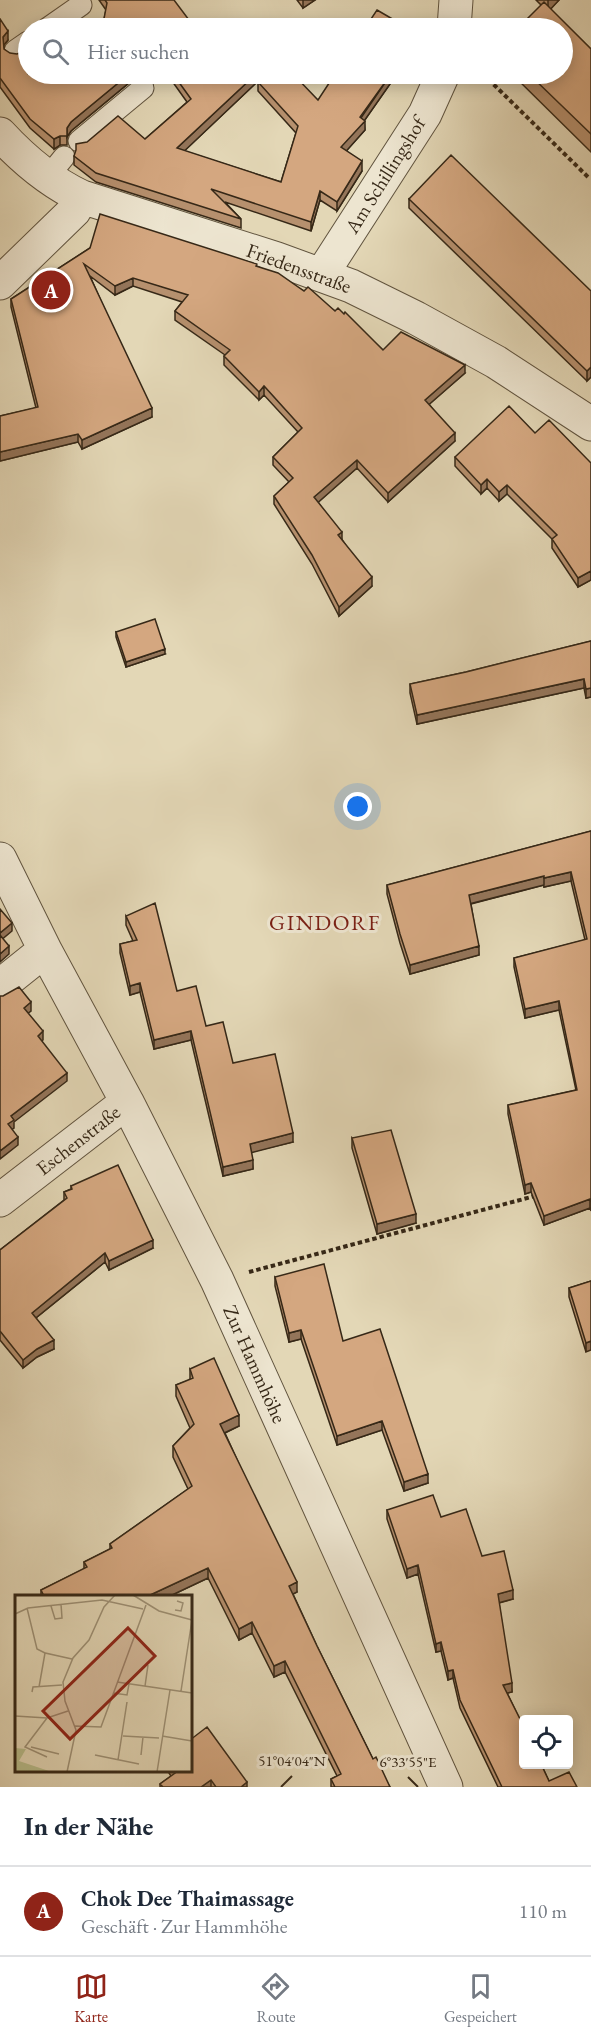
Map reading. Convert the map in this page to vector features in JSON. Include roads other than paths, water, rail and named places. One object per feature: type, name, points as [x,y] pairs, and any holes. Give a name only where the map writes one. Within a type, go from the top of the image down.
[{"type":"street","points":[[455,18],[456,0]]},
{"type":"street","name":"Am Schillingshof","points":[[322,274],[425,114],[438,84]]},
{"type":"street","name":"Friedensstraße","points":[[0,134],[23,158],[56,167],[82,197],[322,274],[375,297],[456,339],[535,386],[591,424]]},
{"type":"street","points":[[0,283],[74,211],[82,197]]},
{"type":"street","name":"Zur Hammhöhe","points":[[0,859],[45,951],[127,1102],[217,1280],[446,1787]]},
{"type":"street","points":[[0,986],[45,951]]},
{"type":"street","name":"Eschenstraße","points":[[0,1200],[127,1102]]},
{"type":"lane","points":[[62,18],[81,5]]},
{"type":"lane","points":[[79,141],[144,88]]},
{"type":"place","name":"Chok Dee Thaimassage","points":[[51,290]]},
{"type":"district","name":"GINDORF","points":[[325,922]]}]
